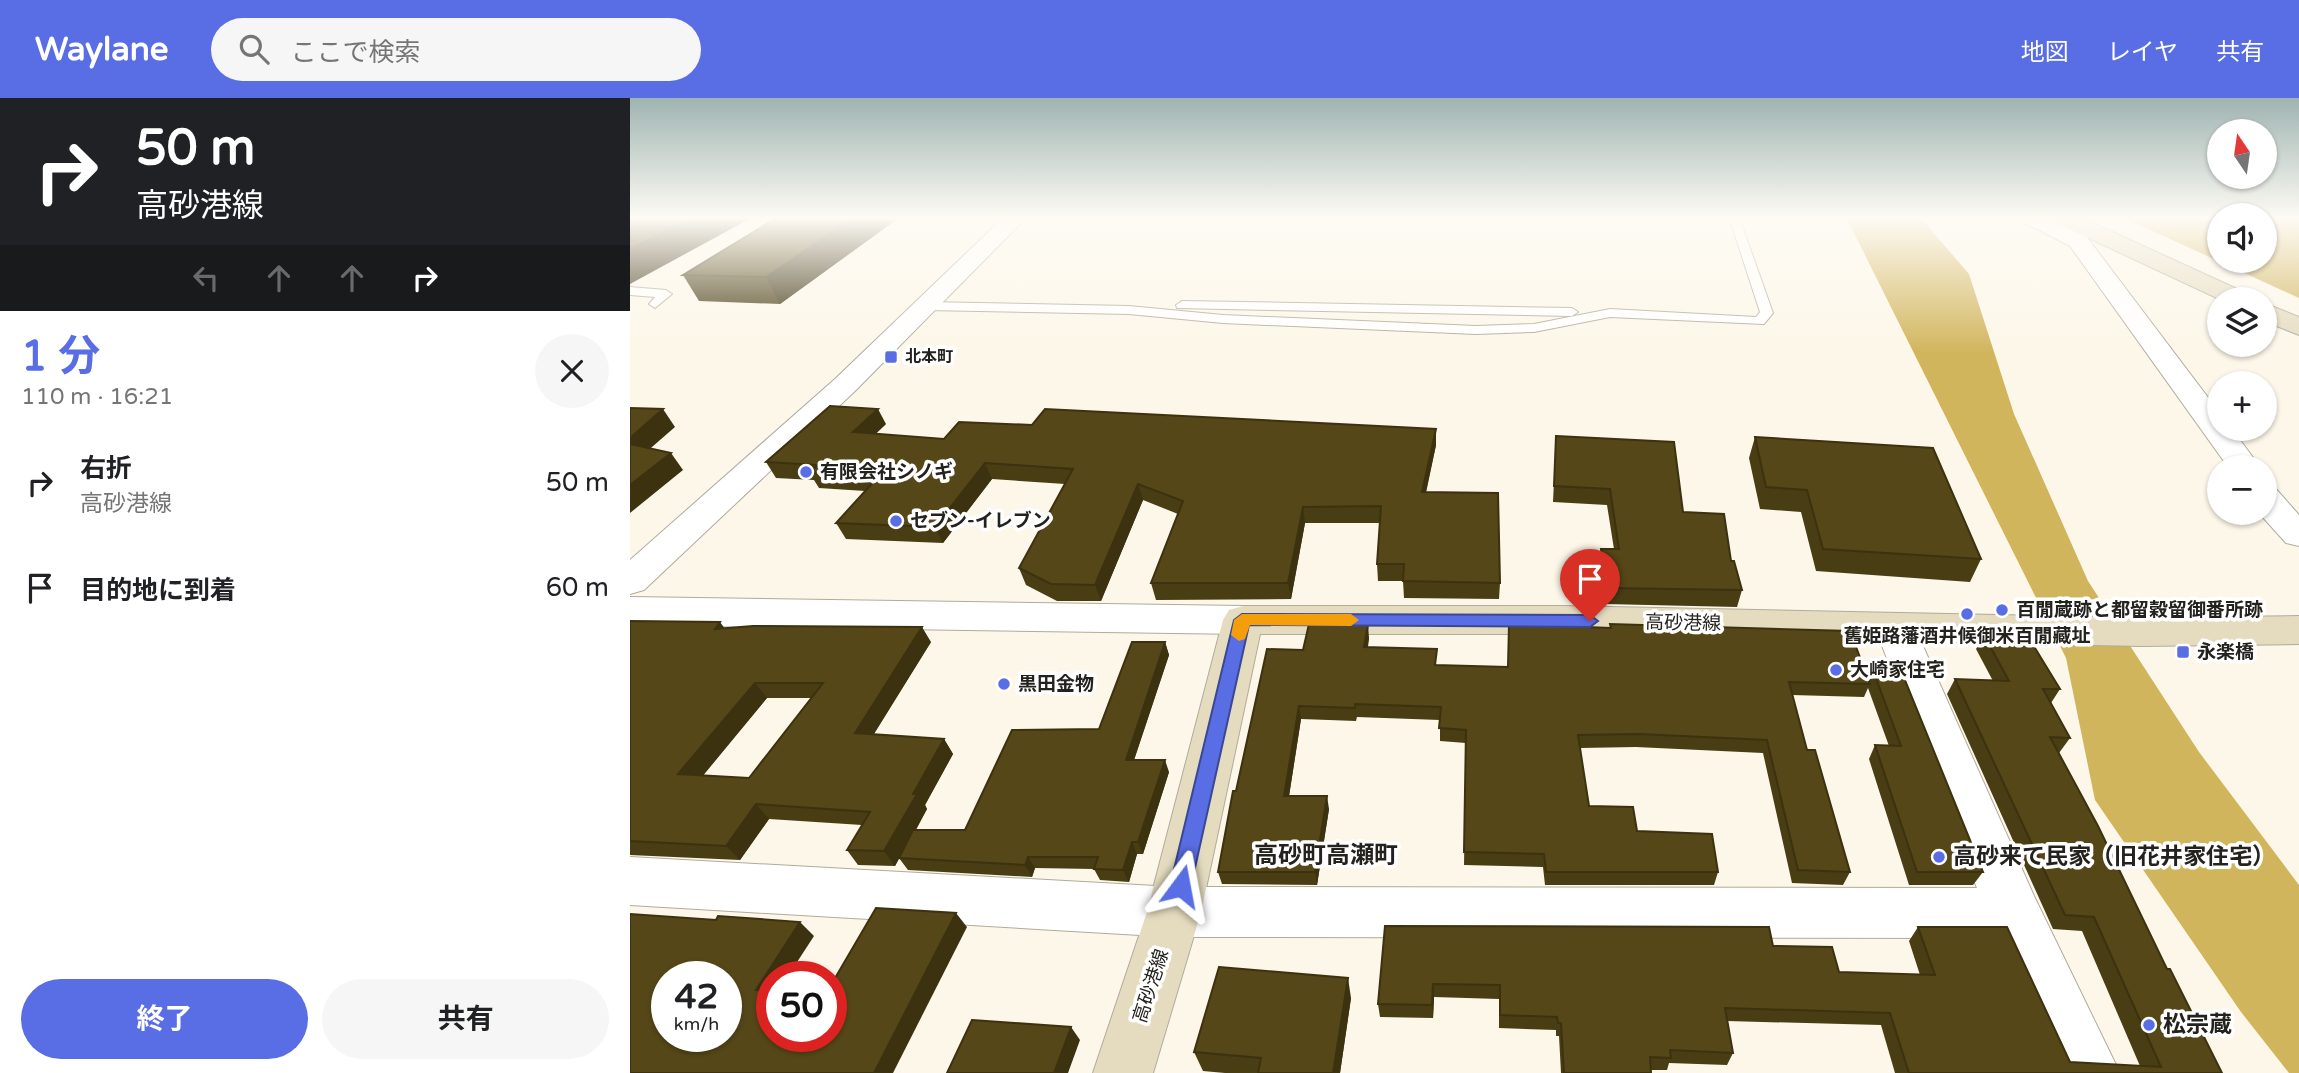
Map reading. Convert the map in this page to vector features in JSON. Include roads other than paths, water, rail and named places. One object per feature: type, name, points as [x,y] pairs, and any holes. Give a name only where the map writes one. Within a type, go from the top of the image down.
[{"type":"main road","points":[[2160,262],[2213,287]]},
{"type":"main road","points":[[2277,317],[2299,327]]},
{"type":"main road","name":"高砂港線","points":[[1123,1073],[1174,912],[1242,620],[1562,620],[2141,632],[2299,630]]},
{"type":"street","points":[[630,588],[970,262]]},
{"type":"street","points":[[2094,262],[2235,455]]},
{"type":"street","points":[[2277,512],[2299,535]]},
{"type":"street","points":[[630,588],[1242,620]]},
{"type":"street","points":[[1895,628],[2014,913],[2090,1073]]},
{"type":"street","points":[[630,881],[1174,912],[2014,913]]},
{"type":"lane","points":[[1129,310],[1209,304],[1610,313],[1759,321],[1767,313],[1750,262]]},
{"type":"lane","points":[[630,291],[666,294],[655,304]]},
{"type":"lane","points":[[926,306],[1129,310],[1223,320],[1476,330],[1534,327],[1610,313]]},
{"type":"place","name":"北本町","points":[[891,357]]},
{"type":"place","name":"有限会社シノギ","points":[[806,472]]},
{"type":"place","name":"セブン-イレブン","points":[[896,521]]},
{"type":"place","name":"百閒蔵跡と都留穀留御番所跡","points":[[2002,610]]},
{"type":"place","name":"舊姫路藩酒井候御米百閒藏址","points":[[1967,614]]},
{"type":"place","name":"永楽橋","points":[[2183,652]]},
{"type":"place","name":"大崎家住宅","points":[[1836,670]]},
{"type":"place","name":"黒田金物","points":[[1004,684]]},
{"type":"place","name":"高砂来て民家（旧花井家住宅）","points":[[1939,857]]},
{"type":"place","name":"松宗蔵","points":[[2149,1025]]},
{"type":"district","name":"高砂町高瀬町","points":[[1326,855]]}]
